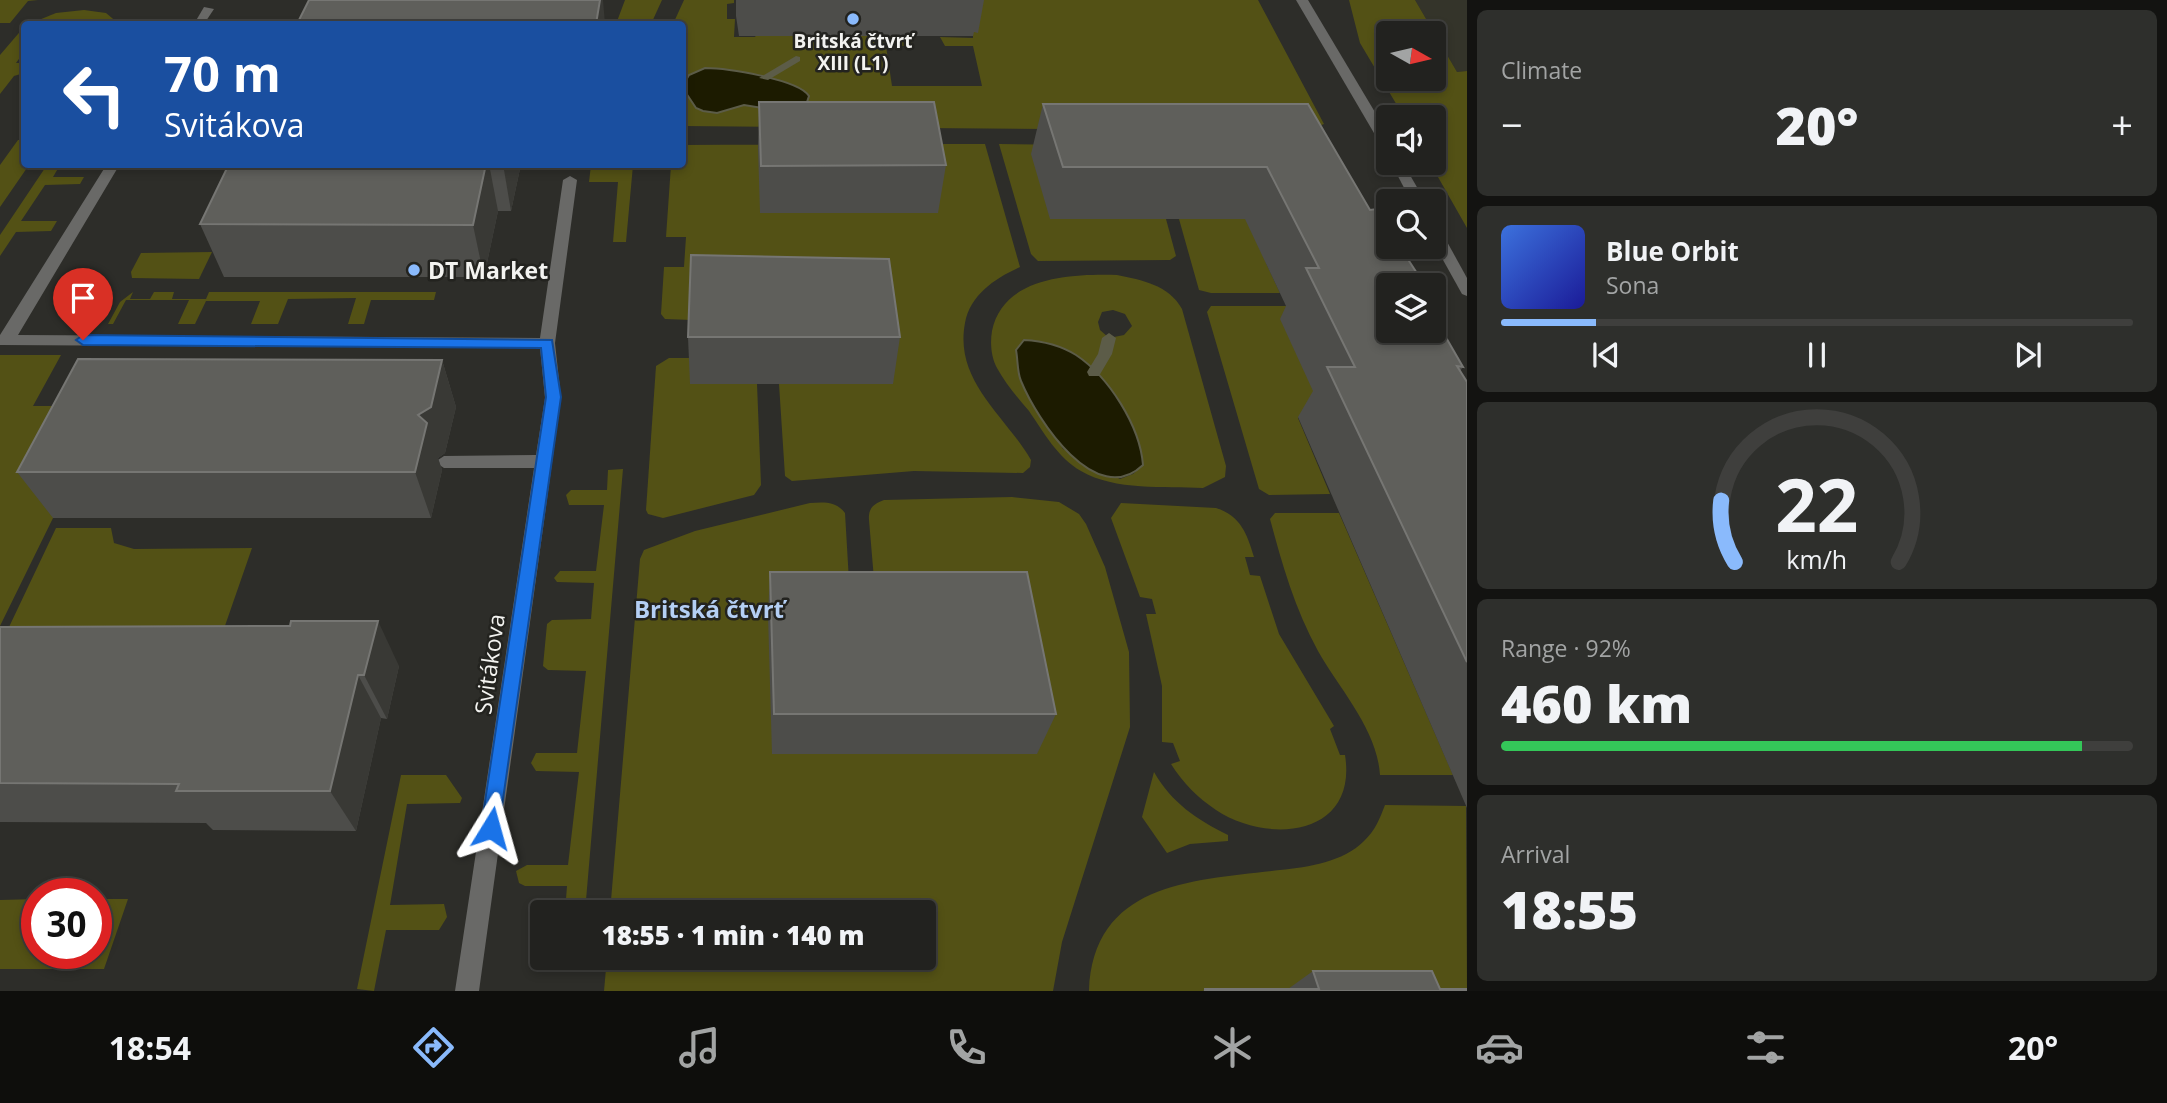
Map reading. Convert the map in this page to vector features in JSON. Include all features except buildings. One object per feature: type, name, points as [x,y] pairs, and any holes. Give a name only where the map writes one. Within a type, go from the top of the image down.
[{"type":"street","points":[[1302,0],[1376,125]]},
{"type":"street","points":[[201,21],[208,9]]},
{"type":"street","points":[[3,340],[111,168]]},
{"type":"street","name":"Svitákova","points":[[467,991],[553,397],[547,343],[569,180]]},
{"type":"street","points":[[1446,253],[1467,291]]},
{"type":"street","points":[[3,340],[547,343]]},
{"type":"street","points":[[443,462],[544,461]]},
{"type":"shaded area","points":[[0,0],[38,0],[28,1],[10,23],[0,23]]},
{"type":"shaded area","points":[[625,0],[662,0],[652,21],[617,21]]},
{"type":"shaded area","points":[[684,0],[734,0],[734,3],[727,4],[727,19],[735,19],[734,37],[755,37],[757,34],[910,36],[912,46],[886,46],[892,86],[982,86],[973,46],[945,46],[940,37],[973,38],[973,0],[1258,0],[1324,124],[1306,131],[686,126],[686,21],[674,21]]},
{"type":"shaded area","points":[[1349,0],[1415,0],[1427,21],[1376,21],[1376,70],[1360,43]]},
{"type":"shaded area","points":[[1415,0],[1467,0],[1467,71],[1457,72],[1446,53],[1446,21],[1427,21]]},
{"type":"shaded area","points":[[84,10],[106,13],[115,21],[36,21],[56,13]]},
{"type":"shaded area","points":[[21,30],[21,56],[16,63],[21,63],[21,74],[14,76],[0,94],[0,55]]},
{"type":"shaded area","points":[[1446,53],[1457,72],[1467,71],[1467,228],[1437,175],[1446,175],[1446,105],[1397,105],[1389,91],[1446,91]]},
{"type":"shaded area","points":[[705,68],[744,72],[791,84],[809,96],[807,102],[769,109],[744,105],[717,113],[703,111],[696,108],[686,93],[686,80],[689,75]]},
{"type":"shaded area","points":[[18,140],[21,140],[21,168],[27,168],[0,207],[0,165]]},
{"type":"shaded area","points":[[813,144],[760,213],[816,213],[934,144],[985,144],[1020,267],[993,282],[972,304],[965,323],[964,344],[967,363],[974,380],[1031,460],[1030,467],[1023,473],[914,471],[792,481],[785,476],[779,384],[892,384],[692,320],[665,319],[661,314],[664,267],[684,267],[686,237],[666,237],[671,168],[686,168],[686,145]]},
{"type":"shaded area","points":[[999,144],[1155,146],[1157,154],[1058,154],[1050,218],[1166,219],[1176,256],[1170,260],[1038,261],[1031,254]]},
{"type":"shaded area","points":[[45,168],[58,168],[53,177],[84,177],[80,184],[45,185],[21,221],[57,221],[51,231],[16,232],[0,256],[0,235]]},
{"type":"shaded area","points":[[591,168],[633,168],[626,242],[613,242],[618,182],[589,182]]},
{"type":"shaded area","points":[[1179,219],[1258,219],[1266,263],[1280,293],[1211,293],[1199,290]]},
{"type":"shaded area","points":[[212,252],[199,279],[132,278],[131,272],[141,253]]},
{"type":"shaded area","points":[[1117,275],[1162,289],[1170,294],[1182,309],[1226,466],[1225,477],[1203,488],[1125,485],[1081,471],[1058,452],[995,364],[991,345],[992,331],[999,313],[1010,299],[1042,282],[1080,276]],"holes":[[[1113,310],[1125,314],[1132,326],[1124,335],[1109,338],[1100,330],[1098,322],[1102,312]],[[1024,340],[1050,344],[1071,353],[1088,366],[1102,382],[1143,465],[1133,474],[1120,479],[1063,449],[1028,395]]]},
{"type":"shaded area","points":[[133,292],[130,299],[150,299],[154,292],[174,292],[172,299],[206,299],[209,292],[436,292],[434,300],[371,300],[364,324],[348,324],[356,298],[288,299],[278,324],[251,324],[260,301],[206,301],[195,324],[178,324],[189,300],[126,300],[113,324],[108,324],[120,302]]},
{"type":"shaded area","points":[[1211,306],[1287,306],[1322,383],[1298,418],[1330,494],[1269,495],[1259,489],[1207,312]]},
{"type":"shaded area","points":[[1024,340],[1064,349],[1088,364],[1100,376],[1129,419],[1141,450],[1143,465],[1125,476],[1106,476],[1088,468],[1070,454],[1040,417],[1021,381],[1016,350]]},
{"type":"shaded area","points":[[0,355],[61,355],[33,406],[108,406],[0,626]]},
{"type":"shaded area","points":[[669,358],[691,358],[757,384],[761,485],[754,495],[663,518],[648,514],[646,510],[656,366]]},
{"type":"shaded area","points":[[623,469],[586,900],[566,900],[567,886],[525,886],[519,883],[516,871],[527,865],[568,865],[579,772],[536,771],[531,763],[536,753],[577,753],[586,671],[548,670],[543,666],[547,624],[552,620],[591,619],[594,583],[557,582],[554,578],[560,571],[596,571],[604,505],[569,505],[566,495],[571,490],[607,490],[608,470]]},
{"type":"shaded area","points":[[1012,497],[1059,502],[1079,514],[1105,567],[1129,652],[1130,727],[1062,942],[1053,991],[604,991],[606,970],[936,970],[936,900],[611,900],[640,559],[644,550],[695,531],[810,503],[834,504],[845,513],[851,615],[772,754],[1037,754],[877,615],[869,513],[874,505],[884,500]]},
{"type":"shaded area","points":[[1121,503],[1216,508],[1232,516],[1242,527],[1254,557],[1245,557],[1250,575],[1260,576],[1279,634],[1334,726],[1330,729],[1340,755],[1345,755],[1345,782],[1338,803],[1324,817],[1305,826],[1284,829],[1260,828],[1237,821],[1203,800],[1171,764],[1180,761],[1173,743],[1162,742],[1162,686],[1146,614],[1156,614],[1152,599],[1140,597],[1111,518]]},
{"type":"shaded area","points":[[1275,513],[1339,513],[1453,775],[1380,775],[1377,758],[1365,726],[1318,651],[1296,603],[1270,519]]},
{"type":"shaded area","points":[[56,528],[111,528],[114,543],[134,549],[252,548],[211,666],[0,646]]},
{"type":"shaded area","points":[[1154,772],[1177,801],[1205,823],[1228,835],[1228,841],[1190,844],[1167,853],[1142,817]]},
{"type":"shaded area","points":[[401,775],[446,775],[462,798],[460,803],[407,804],[390,905],[444,904],[447,917],[439,930],[386,930],[374,991],[357,989]]},
{"type":"shaded area","points":[[1385,805],[1466,806],[1467,991],[1089,991],[1095,955],[1109,927],[1129,907],[1154,893],[1184,884],[1302,867],[1336,859],[1356,848],[1368,837]]},
{"type":"shaded area","points":[[21,899],[21,969],[0,969],[0,900]]},
{"type":"shaded area","points":[[112,899],[128,899],[112,946]]},
{"type":"waterway","points":[[764,78],[796,59]]},
{"type":"waterway","points":[[1094,372],[1105,354],[1109,338]]},
{"type":"place","name":"Britská čtvrť XIII (L1)","points":[[853,19]]},
{"type":"place","name":"DT Market","points":[[414,270]]},
{"type":"district","name":"Britská čtvrť","points":[[709,608]]},
{"type":"route","points":[[83,340],[547,343],[553,397],[491,828]]}]
